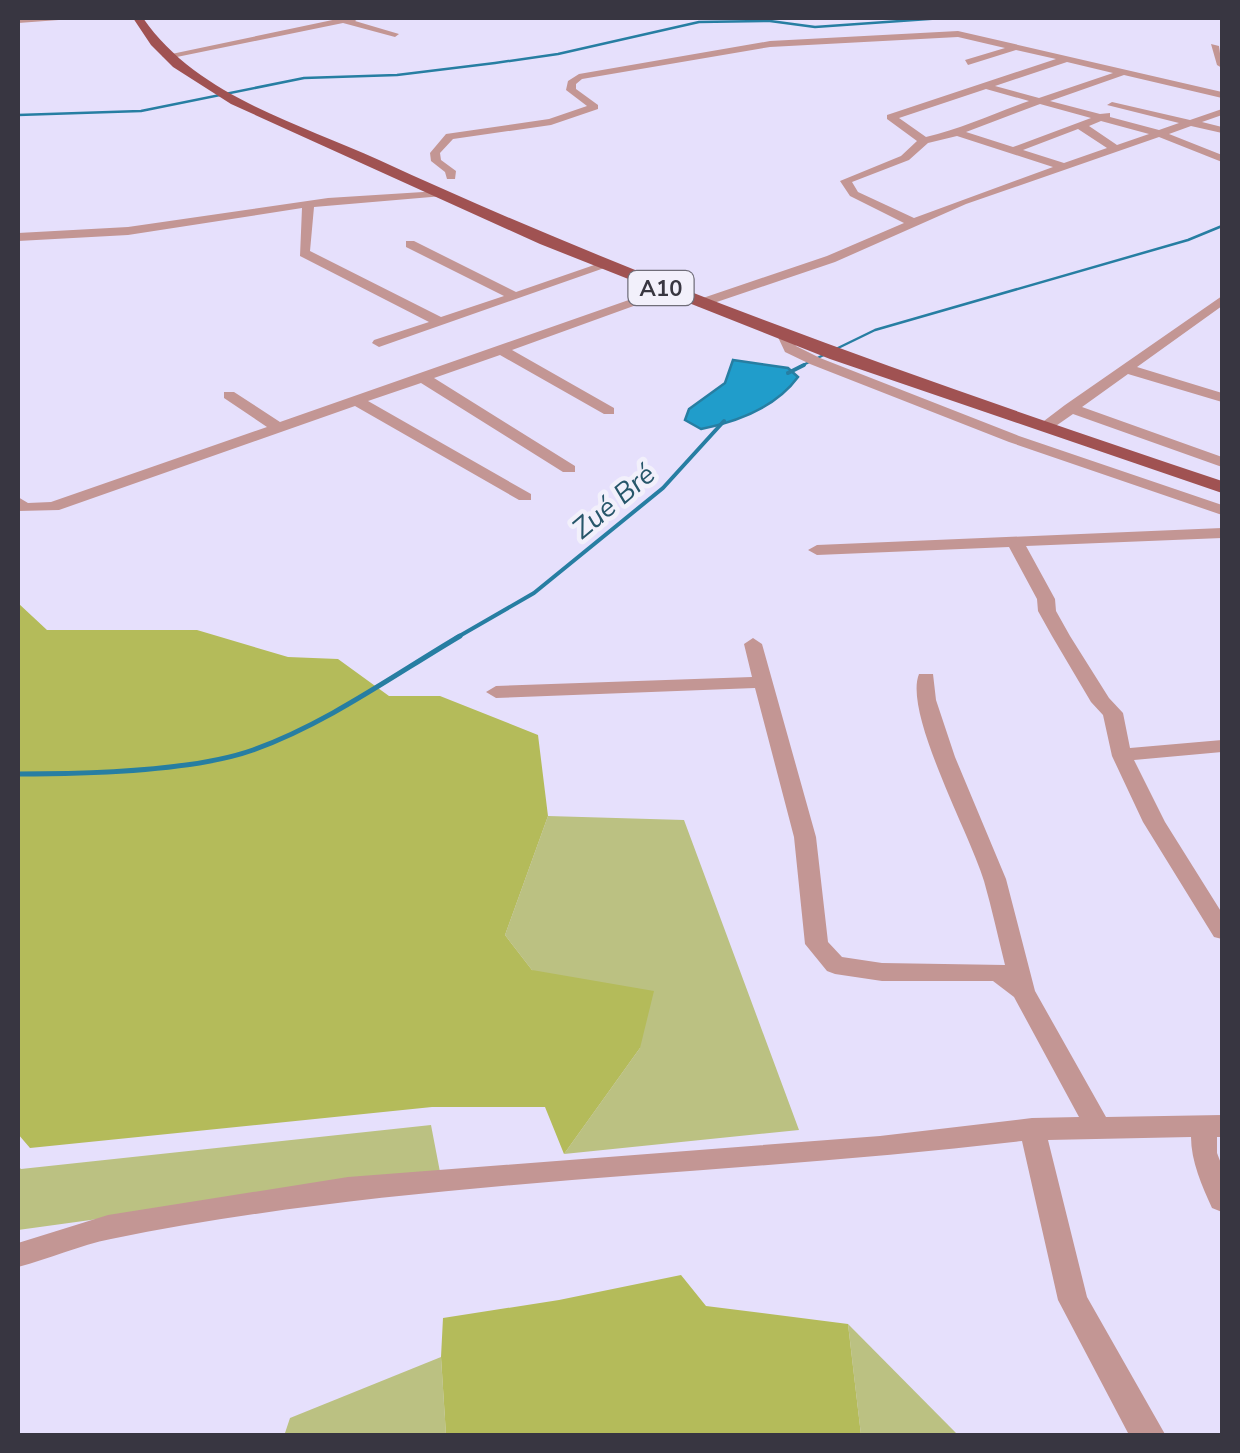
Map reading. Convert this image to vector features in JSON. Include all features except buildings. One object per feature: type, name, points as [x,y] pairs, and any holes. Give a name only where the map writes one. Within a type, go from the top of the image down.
[{"type":"main road","name":"A10","points":[[138,18],[167,56],[207,84],[439,194],[604,266],[784,335],[1222,487]]},
{"type":"street","points":[[18,20],[82,18]]},
{"type":"street","points":[[167,56],[355,18]]},
{"type":"street","points":[[342,20],[396,34]]},
{"type":"street","points":[[452,177],[450,171],[436,162],[434,154],[450,136],[572,117],[594,104],[577,96],[571,83],[596,72],[741,48],[958,34],[1222,95]]},
{"type":"street","points":[[968,62],[1021,46]]},
{"type":"street","points":[[1214,46],[1222,65]]},
{"type":"street","points":[[924,141],[891,117],[1068,58]]},
{"type":"street","points":[[912,222],[854,194],[846,181],[905,158],[924,141],[957,133],[974,122],[1124,73]]},
{"type":"street","points":[[986,86],[1158,133],[1222,160]]},
{"type":"street","points":[[1012,151],[1118,106],[1222,130]]},
{"type":"street","points":[[702,304],[832,258],[912,222],[1222,112]]},
{"type":"street","points":[[1081,124],[1094,138],[1114,148]]},
{"type":"street","points":[[957,133],[1066,167]]},
{"type":"street","points":[[18,237],[128,231],[308,204],[439,194]]},
{"type":"street","points":[[308,204],[304,254],[440,322]]},
{"type":"street","points":[[410,244],[514,296]]},
{"type":"street","points":[[379,342],[604,266]]},
{"type":"street","points":[[18,502],[24,508],[53,508],[668,291]]},
{"type":"street","points":[[1045,427],[1222,300]]},
{"type":"street","points":[[784,335],[790,349],[833,368],[1014,439],[1222,510]]},
{"type":"street","points":[[502,351],[609,411]]},
{"type":"street","points":[[1128,369],[1222,398]]},
{"type":"street","points":[[425,379],[570,469]]},
{"type":"street","points":[[230,395],[280,428]]},
{"type":"street","points":[[356,401],[525,497]]},
{"type":"street","points":[[1070,408],[1222,462]]},
{"type":"street","points":[[817,550],[1222,533]]},
{"type":"street","points":[[1014,542],[1046,599],[1047,611],[1061,636],[1101,702],[1113,713],[1122,756],[1154,822],[1222,931]]},
{"type":"street","points":[[753,644],[805,837],[817,944],[835,965],[882,972],[998,972],[1023,991]]},
{"type":"street","points":[[926,678],[926,700],[945,758],[995,879],[1023,991],[1098,1128]]},
{"type":"street","points":[[496,692],[763,682]]},
{"type":"street","points":[[1122,756],[1222,746]]},
{"type":"street","points":[[18,1255],[108,1227],[348,1190],[570,1169],[880,1147],[1032,1129],[1213,1126],[1204,1153],[1222,1200]]},
{"type":"street","points":[[1032,1129],[1073,1300],[1151,1436]]},
{"type":"green space","points":[[18,603],[47,630],[197,630],[288,657],[338,659],[389,696],[440,696],[538,735],[548,816],[505,935],[532,970],[654,991],[640,1048],[564,1154],[545,1107],[432,1107],[30,1148],[18,1134]]},
{"type":"green space","points":[[548,816],[684,820],[799,1130],[564,1154],[640,1048],[532,970],[505,935]]},
{"type":"green space","points":[[431,1125],[440,1172],[18,1230],[18,1166],[21,1169]]},
{"type":"green space","points":[[681,1275],[706,1306],[848,1324],[861,1435],[446,1435],[443,1318]]},
{"type":"green space","points":[[848,1324],[958,1435],[861,1435]]},
{"type":"green space","points":[[441,1357],[446,1435],[284,1436],[290,1418]]},
{"type":"water","points":[[733,360],[788,368],[798,377],[767,405],[728,422],[701,429],[685,420],[689,409],[725,383]]},
{"type":"waterway","points":[[18,115],[141,111],[304,78],[397,75],[495,63],[558,54],[699,22],[770,21],[815,27],[943,18]]},
{"type":"waterway","name":"Zué Bré","points":[[799,367],[875,330],[1188,240],[1222,226]]},
{"type":"waterway","name":"Zué Bré","points":[[788,373],[804,365]]},
{"type":"waterway","name":"Zué Bré","points":[[456,638],[534,593],[663,488],[724,421]]},
{"type":"waterway","name":"Zué Bré","points":[[18,774],[170,767],[253,750],[333,713],[460,636]]}]
